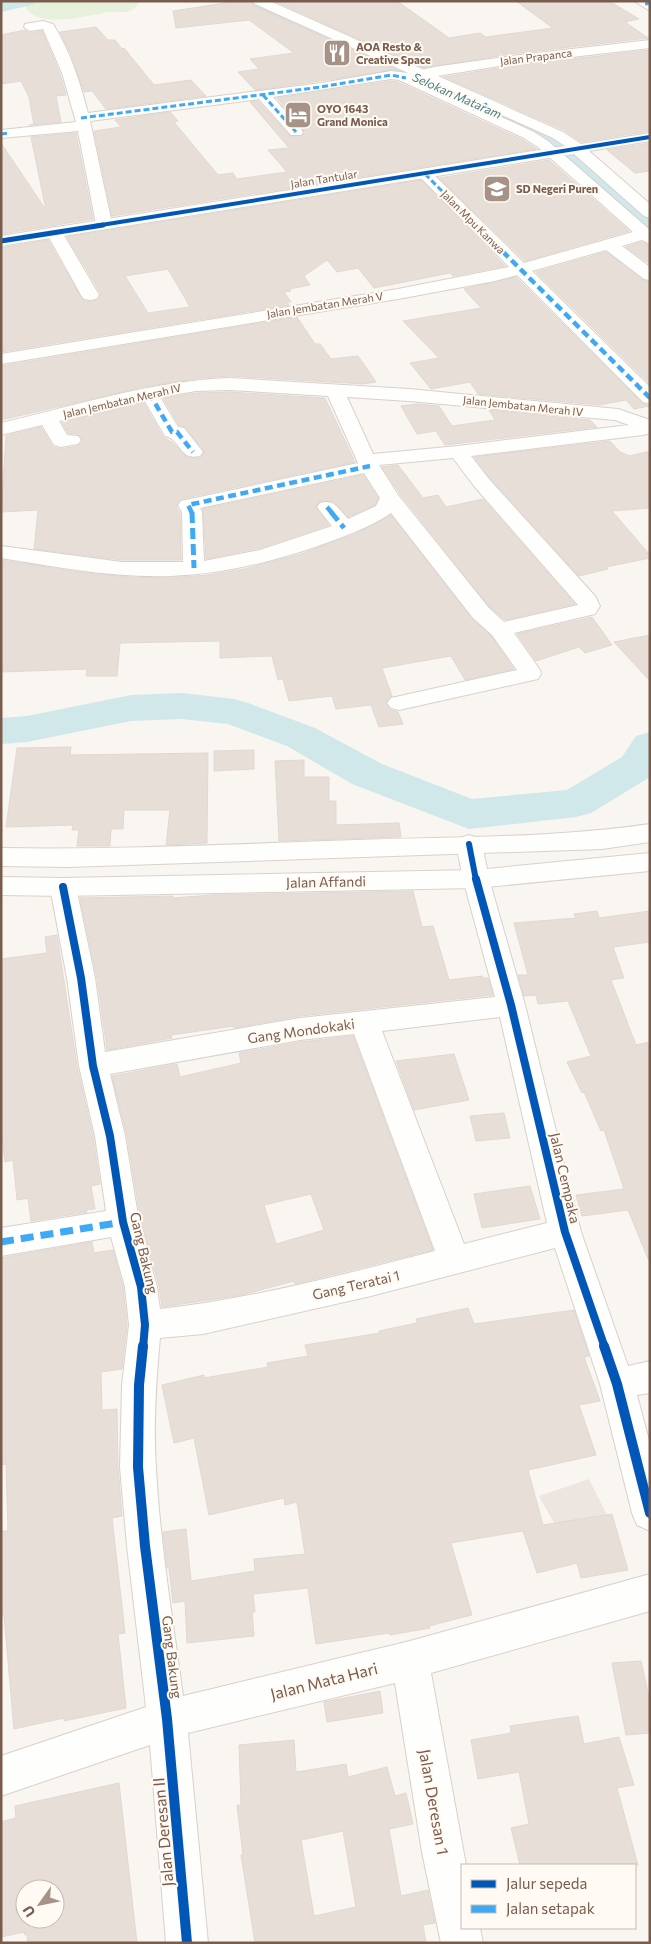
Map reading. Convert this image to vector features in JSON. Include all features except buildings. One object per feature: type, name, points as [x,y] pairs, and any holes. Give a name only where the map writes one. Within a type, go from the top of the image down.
[{"type":"street","points":[[259,1],[413,76],[481,106],[546,128],[564,150],[647,236]]},
{"type":"street","points":[[30,27],[47,26],[59,45],[78,97],[104,224]]},
{"type":"street","name":"Jalan Prapanca","points":[[413,76],[511,60],[650,44]]},
{"type":"street","points":[[4,129],[82,122],[391,75],[413,76]]},
{"type":"street","points":[[262,95],[296,132]]},
{"type":"street","points":[[481,106],[529,135],[564,150],[650,213]]},
{"type":"street","name":"Jalan Tantular","points":[[1,241],[650,137]]},
{"type":"street","name":"Jalan Mpu Kanwa","points":[[425,174],[474,221],[520,270]]},
{"type":"street","points":[[54,232],[90,295]]},
{"type":"street","name":"Jalan Jembatan Merah V","points":[[1,359],[398,294],[520,270],[609,244],[647,236]]},
{"type":"street","points":[[609,244],[650,275]]},
{"type":"street","points":[[520,270],[650,398]]},
{"type":"street","name":"Jalan Jembatan Merah IV","points":[[1,429],[149,393],[196,385],[230,384],[409,395],[618,415],[650,427]]},
{"type":"street","points":[[335,390],[368,463],[390,498],[481,613],[500,630],[530,674],[399,703]]},
{"type":"street","points":[[149,393],[172,432],[177,432],[193,452]]},
{"type":"street","points":[[48,418],[61,441],[71,440]]},
{"type":"street","points":[[194,568],[192,512],[188,505],[368,463],[650,427]]},
{"type":"street","points":[[458,452],[589,605],[583,611],[500,630]]},
{"type":"street","points":[[1,552],[90,565],[149,569],[194,568],[230,563],[266,554],[344,528],[382,510],[388,505],[390,498]]},
{"type":"street","points":[[328,507],[344,528]]},
{"type":"street","points":[[1,857],[67,858],[602,840],[650,833]]},
{"type":"street","name":"Jalan Cempaka","points":[[469,844],[476,879],[511,1005],[565,1232],[617,1384],[650,1513]]},
{"type":"street","name":"Jalan Affandi","points":[[1,886],[63,887],[476,879],[650,862]]},
{"type":"street","name":"Gang Bakung","points":[[63,887],[81,978],[93,1066],[110,1136],[123,1222],[141,1287],[145,1325],[139,1385],[138,1467],[145,1546],[167,1719]]},
{"type":"street","name":"Gang Mondokaki","points":[[93,1066],[300,1029],[463,1012],[511,1005]]},
{"type":"street","points":[[364,1022],[455,1261]]},
{"type":"street","points":[[1,1242],[123,1222]]},
{"type":"street","name":"Gang Teratai 1","points":[[145,1325],[204,1319],[371,1282],[565,1232]]},
{"type":"street","points":[[617,1384],[650,1376]]},
{"type":"street","name":"Jalan Mata Hari","points":[[1,1776],[167,1719],[410,1660],[650,1592]]},
{"type":"street","name":"Jalan Deresan 1","points":[[410,1660],[443,1852],[462,1943]]},
{"type":"street","name":"Jalan Deresan II","points":[[167,1719],[187,1943]]},
{"type":"shaded area","points":[[589,1479],[617,1535],[573,1557],[539,1496]]},
{"type":"green space","points":[[35,1],[141,1],[127,12],[109,12],[76,18],[50,19],[30,13],[25,5]]},
{"type":"waterway","points":[[1,6],[25,1]]},
{"type":"waterway","name":"Selokan Mataram","points":[[244,1],[541,133],[650,224]]},
{"type":"waterway","points":[[1,731],[27,729],[131,708],[182,706],[234,712],[301,737],[367,774],[469,814],[576,803],[636,767],[650,745]]},
{"type":"marked path","points":[[645,4],[650,3]]},
{"type":"marked path","points":[[81,118],[321,87],[391,75],[406,78]]},
{"type":"marked path","points":[[263,95],[296,132]]},
{"type":"marked path","points":[[473,109],[490,103]]},
{"type":"marked path","points":[[1,134],[10,133]]},
{"type":"marked path","points":[[425,174],[650,398]]},
{"type":"marked path","points":[[149,393],[172,432],[177,432],[193,452]]},
{"type":"marked path","points":[[194,568],[192,512],[188,505],[370,466]]},
{"type":"marked path","points":[[327,507],[344,528]]},
{"type":"marked path","points":[[1,1242],[123,1222]]},
{"type":"cycle path","points":[[1,241],[650,137]]},
{"type":"cycle path","points":[[469,844],[476,879],[511,1005],[565,1232],[617,1384],[650,1513]]},
{"type":"cycle path","points":[[63,887],[81,978],[93,1066],[110,1136],[123,1222],[141,1287],[145,1325],[139,1385],[138,1467],[145,1546],[167,1719],[187,1943]]},
{"type":"place","name":"AOA Resto & Creative Space","points":[[337,53]]},
{"type":"place","name":"OYO 1643 Grand Monica","points":[[298,115]]},
{"type":"place","name":"SD Negeri Puren","points":[[497,189]]}]
